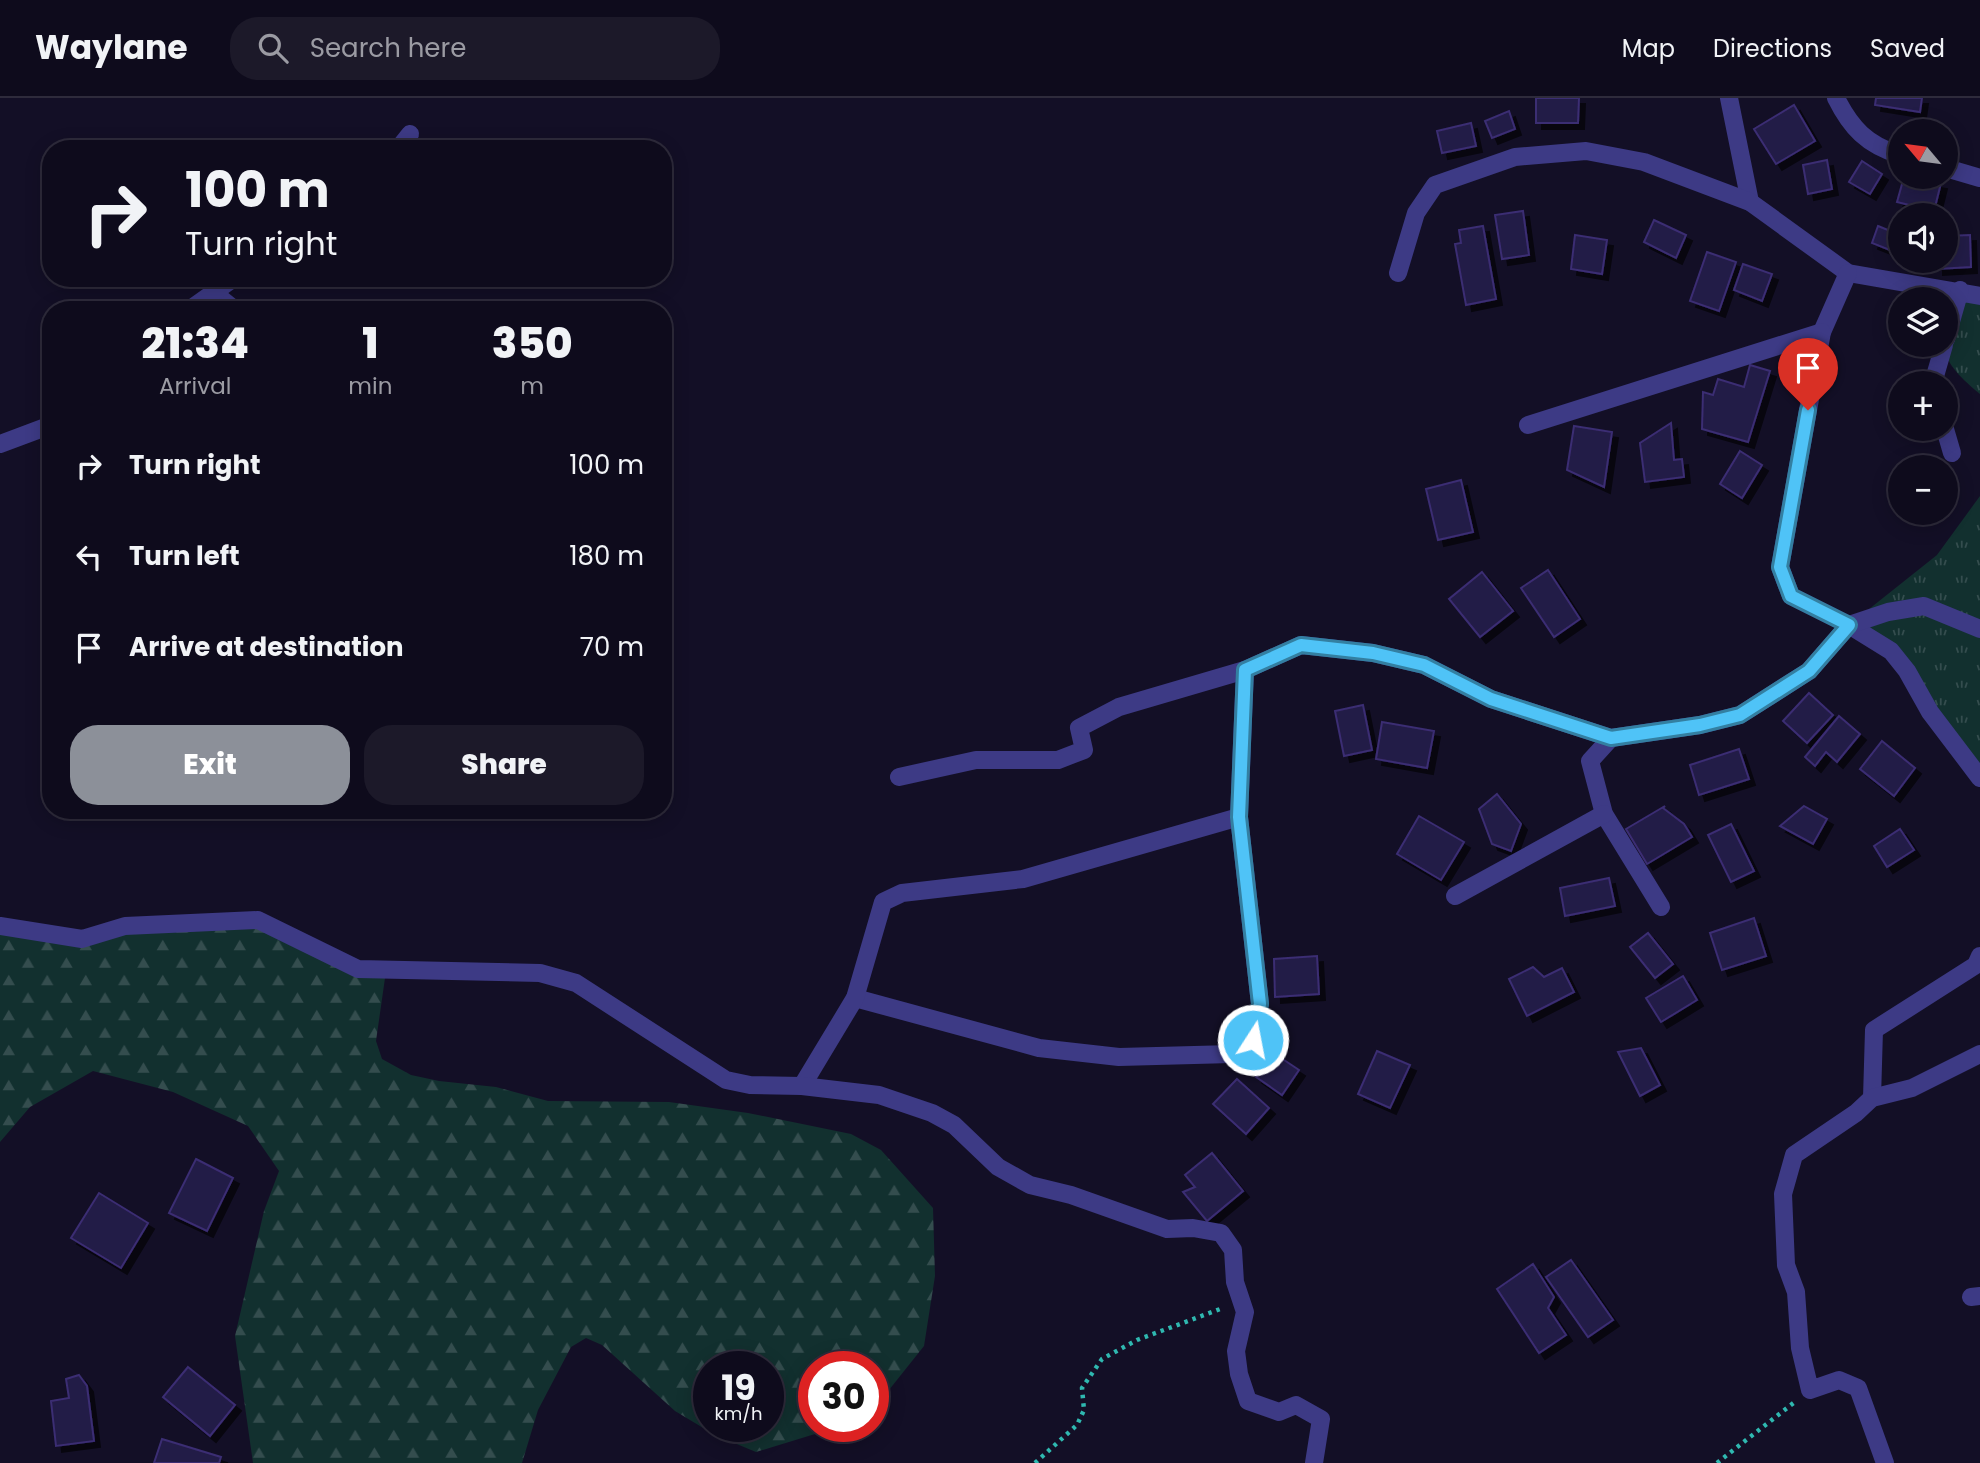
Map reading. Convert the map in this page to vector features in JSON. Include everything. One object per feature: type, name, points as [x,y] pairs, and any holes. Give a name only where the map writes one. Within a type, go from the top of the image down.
[{"type":"street","points":[[1729,98],[1750,202]]},
{"type":"street","points":[[1836,98],[1849,123],[1880,149],[1888,151]]},
{"type":"street","points":[[405,140],[410,134]]},
{"type":"street","points":[[1398,273],[1416,212],[1435,185],[1514,157],[1586,151],[1644,162],[1750,202],[1848,273],[1960,290],[1980,296]]},
{"type":"street","points":[[1958,172],[1980,178]]},
{"type":"street","points":[[1848,273],[1822,332],[1780,567],[1791,596],[1849,625],[1891,651],[1908,671],[1930,712],[1980,778]]},
{"type":"street","points":[[202,301],[222,287]]},
{"type":"street","points":[[1958,297],[1960,290]]},
{"type":"street","points":[[214,293],[224,301]]},
{"type":"street","points":[[1528,425],[1822,332]]},
{"type":"street","points":[[0,444],[42,428]]},
{"type":"street","points":[[1948,441],[1952,453]]},
{"type":"street","points":[[900,777],[976,760],[1058,760],[1084,750],[1079,728],[1119,707],[1245,670],[1301,645],[1373,653],[1424,665],[1491,699],[1611,738],[1700,725],[1740,715],[1809,671],[1849,625],[1888,612],[1924,606],[1980,629]]},
{"type":"street","points":[[855,998],[1040,1048],[1119,1056],[1232,1054],[1253,1040],[1260,1004],[1239,817],[1245,670]]},
{"type":"street","points":[[1611,738],[1590,761],[1604,814],[1661,907]]},
{"type":"street","points":[[1455,896],[1604,814]]},
{"type":"street","points":[[802,1086],[855,998],[883,902],[902,893],[1023,879],[1239,817]]},
{"type":"street","points":[[0,926],[82,939],[125,926],[258,920],[358,969],[540,973],[576,983],[726,1080],[750,1085],[802,1086],[879,1095],[932,1113],[954,1125],[998,1167],[1030,1185],[1071,1195],[1167,1229],[1194,1228],[1220,1233],[1233,1250],[1235,1282],[1245,1312],[1236,1351],[1239,1374],[1248,1401],[1279,1412],[1296,1405],[1321,1419],[1314,1463]]},
{"type":"street","points":[[1872,1098],[1874,1030],[1976,965],[1980,956]]},
{"type":"street","points":[[1885,1463],[1858,1388],[1839,1380],[1810,1390],[1800,1348],[1796,1292],[1786,1265],[1783,1194],[1794,1155],[1856,1113],[1872,1098],[1912,1087],[1980,1055]]},
{"type":"path","points":[[1035,1463],[1077,1424],[1084,1410],[1082,1388],[1102,1359],[1137,1339],[1219,1307],[1245,1312]]},
{"type":"path","points":[[1717,1463],[1810,1390]]},
{"type":"green space","points":[[1960,290],[1980,296],[1980,394],[1954,369],[1948,358],[1958,357]]},
{"type":"green space","points":[[1980,496],[1980,778],[1907,671],[1849,625],[1937,555]]},
{"type":"green space","points":[[258,920],[386,971],[376,1041],[382,1059],[411,1075],[496,1087],[548,1101],[669,1102],[748,1113],[851,1134],[881,1150],[933,1208],[935,1276],[924,1346],[889,1390],[889,1351],[798,1351],[798,1439],[756,1452],[732,1442],[784,1442],[784,1351],[693,1351],[693,1422],[675,1411],[602,1345],[586,1338],[571,1347],[538,1410],[522,1463],[253,1463],[235,1336],[264,1211],[279,1171],[248,1126],[173,1092],[93,1071],[30,1107],[0,1142],[0,926],[82,939]]},
{"type":"building","points":[[1536,98],[1579,98],[1578,123],[1536,123]]},
{"type":"building","points":[[1876,98],[1922,98],[1920,112],[1875,105]]},
{"type":"building","points":[[1794,105],[1815,141],[1776,164],[1754,129]]},
{"type":"building","points":[[1509,111],[1515,129],[1492,138],[1485,121]]},
{"type":"building","points":[[1471,123],[1476,146],[1442,153],[1437,131]]},
{"type":"building","points":[[1827,160],[1832,189],[1808,194],[1803,165]]},
{"type":"building","points":[[1862,161],[1882,174],[1870,194],[1849,182]]},
{"type":"building","points":[[1901,189],[1940,189],[1936,203],[1897,202]]},
{"type":"building","points":[[1523,211],[1529,255],[1502,259],[1495,215]]},
{"type":"building","points":[[1654,220],[1686,235],[1676,258],[1644,242]]},
{"type":"building","points":[[1483,226],[1496,299],[1466,305],[1455,244],[1461,243],[1459,230]]},
{"type":"building","points":[[1878,226],[1888,230],[1888,249],[1872,243]]},
{"type":"building","points":[[1575,235],[1607,240],[1602,274],[1571,269]]},
{"type":"building","points":[[1970,235],[1971,267],[1958,268],[1958,236]]},
{"type":"building","points":[[1707,252],[1736,262],[1719,311],[1690,301]]},
{"type":"building","points":[[1743,264],[1772,274],[1762,301],[1734,290]]},
{"type":"building","points":[[1750,365],[1770,371],[1748,442],[1702,429],[1703,392],[1713,395],[1718,379],[1744,387]]},
{"type":"building","points":[[1671,423],[1674,460],[1682,459],[1684,477],[1645,482],[1640,443]]},
{"type":"building","points":[[1574,426],[1612,432],[1604,487],[1567,470]]},
{"type":"building","points":[[1740,451],[1762,465],[1742,498],[1720,484]]},
{"type":"building","points":[[1461,480],[1473,532],[1438,540],[1426,489]]},
{"type":"building","points":[[1548,570],[1580,619],[1554,637],[1521,588]]},
{"type":"building","points":[[1482,572],[1513,611],[1480,637],[1449,599]]},
{"type":"building","points":[[1809,693],[1833,715],[1807,743],[1783,721]]},
{"type":"building","points":[[1363,705],[1372,750],[1344,756],[1335,711]]},
{"type":"building","points":[[1839,716],[1860,734],[1837,762],[1826,752],[1815,766],[1805,757]]},
{"type":"building","points":[[1382,722],[1434,731],[1427,768],[1376,759]]},
{"type":"building","points":[[1882,741],[1915,768],[1894,796],[1860,769]]},
{"type":"building","points":[[1739,749],[1749,779],[1699,795],[1690,765]]},
{"type":"building","points":[[1497,794],[1521,824],[1511,851],[1492,844],[1479,809]]},
{"type":"building","points":[[1665,806],[1663,808],[1684,824],[1692,837],[1647,864],[1626,829]]},
{"type":"building","points":[[1804,806],[1827,819],[1813,844],[1780,826]]},
{"type":"building","points":[[1419,816],[1464,842],[1441,880],[1397,854]]},
{"type":"building","points":[[1731,824],[1754,871],[1731,882],[1708,835]]},
{"type":"building","points":[[1900,829],[1914,850],[1887,867],[1874,846]]},
{"type":"building","points":[[1609,878],[1615,906],[1565,916],[1560,888]]},
{"type":"building","points":[[1754,918],[1766,956],[1722,970],[1710,933]]},
{"type":"building","points":[[1648,933],[1673,964],[1655,978],[1630,947]]},
{"type":"building","points":[[1317,956],[1319,994],[1275,997],[1274,959]]},
{"type":"building","points":[[1533,967],[1544,977],[1562,968],[1574,992],[1527,1016],[1509,979]]},
{"type":"building","points":[[1683,976],[1697,1000],[1661,1022],[1646,998]]},
{"type":"building","points":[[1641,1048],[1660,1085],[1640,1096],[1618,1052]]},
{"type":"building","points":[[1377,1051],[1410,1065],[1390,1108],[1358,1094]]},
{"type":"building","points":[[1272,1052],[1299,1070],[1282,1095],[1256,1077]]},
{"type":"building","points":[[1237,1079],[1269,1108],[1246,1134],[1213,1104]]},
{"type":"building","points":[[1212,1153],[1243,1191],[1207,1221],[1183,1192],[1195,1187],[1185,1175]]},
{"type":"building","points":[[196,1159],[233,1178],[207,1231],[169,1213]]},
{"type":"building","points":[[99,1193],[148,1223],[121,1268],[71,1238]]},
{"type":"building","points":[[1571,1260],[1613,1320],[1588,1337],[1546,1277]]},
{"type":"building","points":[[1533,1264],[1554,1297],[1548,1308],[1566,1335],[1539,1353],[1497,1289]]},
{"type":"building","points":[[188,1367],[235,1405],[210,1436],[163,1397]]},
{"type":"building","points":[[79,1375],[87,1386],[94,1441],[56,1446],[51,1401],[69,1398],[66,1379]]},
{"type":"building","points":[[162,1439],[221,1457],[219,1463],[154,1463]]},
{"type":"route","points":[[1253,1040],[1260,1004],[1239,817],[1245,670],[1301,645],[1373,653],[1424,665],[1491,699],[1611,738],[1700,725],[1740,715],[1809,671],[1849,625],[1791,596],[1780,567],[1808,410]]}]
